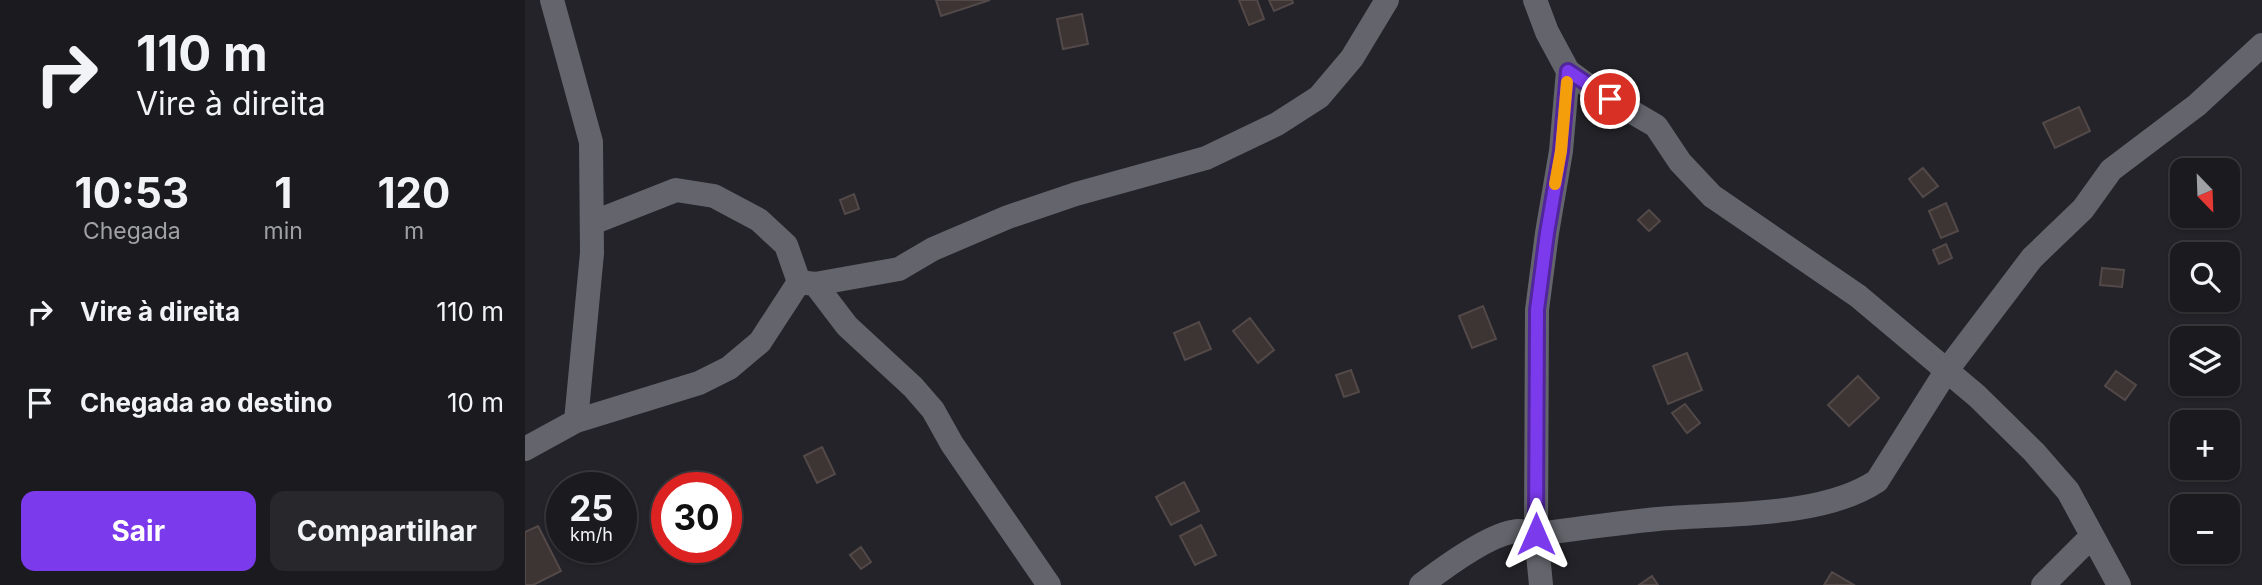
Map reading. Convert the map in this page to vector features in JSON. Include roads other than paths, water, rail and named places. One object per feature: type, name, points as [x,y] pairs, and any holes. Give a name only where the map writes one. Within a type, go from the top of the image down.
[{"type":"street","points":[[552,0],[591,142],[591,267],[576,421]]},
{"type":"street","points":[[525,450],[576,421],[699,383],[729,368],[759,342],[807,283],[898,269],[933,249],[1008,217],[1076,194],[1206,158],[1277,124],[1319,97],[1352,58],[1387,0]]},
{"type":"street","points":[[1535,0],[1547,32],[1568,71],[1655,126],[1680,162],[1712,196],[1858,296],[1977,396],[2034,452],[2068,491],[2119,585]]},
{"type":"street","points":[[1421,585],[1444,567],[1490,540],[1517,531],[1536,534],[1658,519],[1766,512],[1814,504],[1861,491],[1877,481],[1947,370],[2032,258],[2083,209],[2111,170],[2197,105],[2262,45]]},
{"type":"street","points":[[1541,585],[1536,534],[1537,310],[1561,151],[1568,71]]},
{"type":"street","points":[[592,223],[675,190],[715,196],[759,220],[786,245],[807,283],[847,327],[913,387],[933,410],[952,444],[1049,585]]},
{"type":"street","points":[[2043,585],[2092,536]]}]
